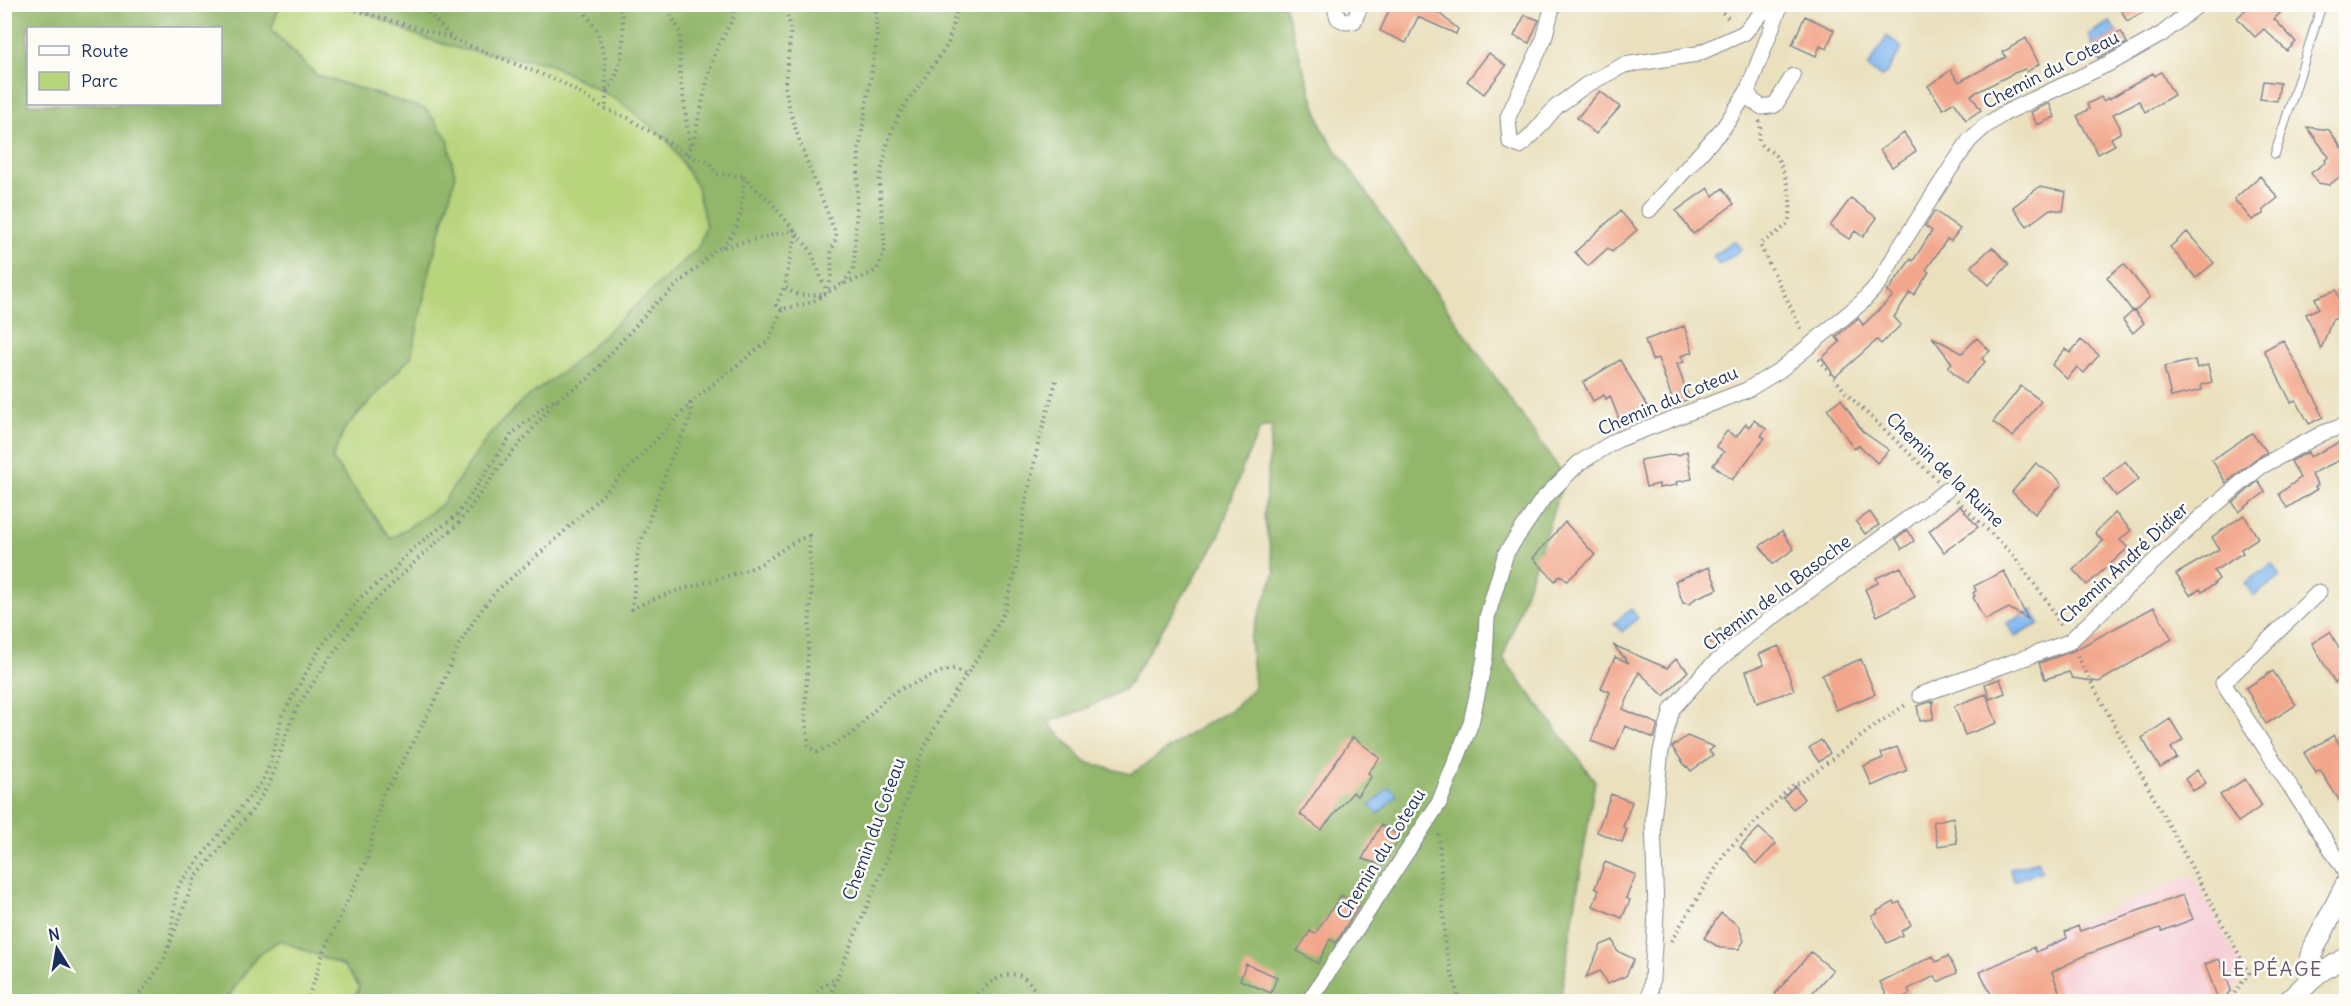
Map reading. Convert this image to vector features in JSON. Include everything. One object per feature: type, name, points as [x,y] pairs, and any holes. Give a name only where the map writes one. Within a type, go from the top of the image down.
[{"type":"main road","points":[[2288,1002],[2313,978],[2311,959],[2314,948],[2346,885]]},
{"type":"street","points":[[1334,4],[1338,18],[1346,22],[1354,21],[1361,4]]},
{"type":"street","points":[[1553,4],[1544,39],[1508,117],[1510,142],[1520,146],[1556,107],[1586,85],[1624,65],[1697,54],[1744,33],[1770,4]]},
{"type":"street","points":[[1649,210],[1724,127],[1747,92],[1781,4]]},
{"type":"street","name":"Chemin du Coteau","points":[[1309,1001],[1439,803],[1471,723],[1485,658],[1487,617],[1506,553],[1542,500],[1579,462],[1608,446],[1747,390],[1780,370],[1861,303],[1880,282],[1950,169],[1969,141],[1984,127],[2003,114],[2122,57],[2162,34],[2199,4]]},
{"type":"street","points":[[1747,92],[1753,101],[1762,107],[1775,105],[1793,76]]},
{"type":"street","name":"Chemin André Didier","points":[[1920,695],[2069,642],[2199,518],[2260,467],[2323,433],[2346,425]]},
{"type":"street","name":"Chemin de la Basoche","points":[[1649,1002],[1653,978],[1656,913],[1653,820],[1661,751],[1672,709],[1708,669],[1747,636],[1947,490]]},
{"type":"street","points":[[2319,592],[2223,683],[2346,872]]},
{"type":"street","points":[[2313,978],[2346,956]]},
{"type":"lane","points":[[2275,154],[2322,4]]},
{"type":"path","points":[[333,4],[453,39],[563,83],[606,109],[628,118],[697,160],[708,160],[712,163],[716,174],[744,176],[769,200],[811,251],[827,293]]},
{"type":"path","points":[[420,4],[453,39]]},
{"type":"path","points":[[579,4],[597,30],[605,58],[606,109]]},
{"type":"path","points":[[606,92],[616,75],[623,46],[622,11],[619,4]]},
{"type":"path","points":[[665,4],[680,32],[680,75],[690,147]]},
{"type":"path","points":[[687,154],[697,130],[712,61],[734,16],[733,4]]},
{"type":"path","points":[[785,4],[791,30],[786,95],[795,130],[836,235],[836,243],[831,253],[834,272],[827,293]]},
{"type":"path","points":[[842,284],[854,268],[859,150],[877,38],[876,4]]},
{"type":"path","points":[[796,232],[784,286],[776,305],[782,309],[810,303],[842,284],[877,270],[885,250],[879,181],[888,141],[899,114],[948,44],[958,4]]},
{"type":"path","points":[[1714,4],[1744,33]]},
{"type":"path","name":"Chemin de la Ruine","points":[[1757,117],[1762,126],[1760,145],[1774,154],[1779,163],[1786,179],[1791,210],[1791,216],[1786,225],[1760,245],[1810,346],[1848,396],[2013,555],[2049,604],[2249,973],[2228,1002]]},
{"type":"path","points":[[720,248],[739,223],[744,176]]},
{"type":"path","points":[[169,947],[176,894],[180,883],[263,780],[270,764],[282,716],[320,648],[362,596],[393,571],[420,543],[457,515],[512,434],[547,404],[588,379],[653,306],[715,249],[796,232]]},
{"type":"path","points":[[784,286],[798,296],[827,293]]},
{"type":"path","points":[[306,1002],[318,974],[322,956],[367,859],[383,793],[393,779],[440,692],[459,645],[475,618],[495,592],[553,542],[614,484],[690,404],[769,340],[782,309]]},
{"type":"path","name":"Chemin du Coteau","points":[[827,1002],[886,861],[922,752],[947,705],[990,639],[1004,612],[1011,589],[1039,440],[1056,378]]},
{"type":"path","points":[[132,1002],[150,981],[169,947],[188,890],[195,878],[251,812],[270,783],[298,706],[331,656],[371,605],[457,525],[500,468],[558,399]]},
{"type":"path","points":[[690,404],[692,414],[669,464],[638,551],[632,609],[655,597],[754,567],[793,541],[809,536],[811,593],[805,714],[809,747],[817,752],[833,745],[853,733],[888,696],[926,677],[954,669],[966,675]]},
{"type":"path","points":[[1670,944],[1727,849],[1794,784],[1801,783],[1877,724],[1920,695]]},
{"type":"path","points":[[1439,803],[1440,891],[1445,948],[1460,1002]]},
{"type":"path","points":[[968,1002],[993,981],[1008,974],[1020,975],[1030,982],[1039,1002]]},
{"type":"path","points":[[811,1002],[820,988],[836,979]]},
{"type":"shaded area","points":[[2192,875],[2246,974],[2224,1001],[1991,1002],[1975,971],[2076,924]]},
{"type":"green space","points":[[5,5],[280,5],[271,30],[316,75],[427,110],[448,139],[455,177],[431,265],[411,357],[345,428],[332,459],[391,539],[441,505],[490,434],[522,401],[568,368],[698,248],[706,226],[697,187],[668,140],[621,102],[548,63],[460,49],[418,36],[350,5],[1284,5],[1323,131],[1565,477],[1503,658],[1595,781],[1560,1001],[354,1002],[359,986],[344,966],[280,940],[257,955],[225,1001],[5,1002]],"holes":[[[1261,427],[1272,427],[1264,517],[1275,573],[1250,638],[1254,687],[1235,707],[1131,774],[1085,762],[1048,722],[1083,710],[1126,688],[1218,539],[1243,466]]]},
{"type":"green space","points":[[280,5],[350,5],[418,36],[460,49],[548,63],[621,102],[668,140],[697,187],[706,226],[698,248],[568,368],[522,401],[490,434],[441,505],[391,539],[332,459],[345,428],[411,357],[431,265],[455,177],[426,110],[316,75],[271,29]]},
{"type":"green space","points":[[280,940],[344,966],[359,986],[354,1001],[225,1002],[257,955]]},
{"type":"water","points":[[2110,22],[2117,33],[2093,46],[2089,34]]},
{"type":"water","points":[[1887,36],[1902,48],[1885,75],[1881,77],[1868,67]]},
{"type":"water","points":[[1734,241],[1742,249],[1719,265],[1713,256]]},
{"type":"water","points":[[2272,564],[2280,577],[2253,596],[2245,583]]},
{"type":"water","points":[[1631,609],[1638,618],[1622,632],[1614,623]]},
{"type":"water","points":[[2033,610],[2039,624],[2014,637],[2007,623]]},
{"type":"water","points":[[1389,787],[1397,795],[1378,814],[1370,806]]},
{"type":"water","points":[[2038,861],[2042,871],[2013,881],[2010,869]]},
{"type":"building","points":[[1392,4],[1428,4],[1458,29],[1456,34],[1418,17],[1406,43],[1380,31]]},
{"type":"building","points":[[2118,4],[2159,4],[2127,21]]},
{"type":"building","points":[[2251,4],[2289,4],[2274,19],[2296,42],[2287,51],[2264,29],[2255,37],[2237,18]]},
{"type":"building","points":[[1525,15],[1539,20],[1529,43],[1514,36]]},
{"type":"building","points":[[1805,16],[1834,30],[1827,49],[1820,46],[1816,56],[1792,45]]},
{"type":"building","points":[[2121,31],[2127,43],[2098,58],[2093,46]]},
{"type":"building","points":[[2026,38],[2039,64],[2027,72],[2025,69],[2014,73],[1971,95],[1981,110],[1966,120],[1954,102],[1943,109],[1928,86],[1951,70],[1959,82],[2006,57],[2003,52]]},
{"type":"building","points":[[1489,53],[1506,66],[1484,94],[1467,81]]},
{"type":"building","points":[[2161,72],[2174,95],[2145,112],[2139,101],[2113,114],[2120,127],[2120,133],[2111,138],[2115,145],[2098,154],[2077,116],[2089,109],[2087,104],[2101,97],[2103,101],[2109,99],[2153,73],[2155,76]]},
{"type":"building","points":[[2263,81],[2280,83],[2277,101],[2260,99]]},
{"type":"building","points":[[1600,91],[1620,107],[1596,134],[1577,118]]},
{"type":"building","points":[[2049,103],[2055,117],[2037,125],[2031,112]]},
{"type":"building","points":[[2307,127],[2329,130],[2346,154],[2346,172],[2329,185],[2318,183],[2311,173],[2329,157]]},
{"type":"building","points":[[1904,133],[1916,151],[1892,167],[1880,150]]},
{"type":"building","points":[[2260,176],[2278,198],[2263,210],[2263,214],[2252,220],[2234,199]]},
{"type":"building","points":[[2039,187],[2066,192],[2063,211],[2050,209],[2027,226],[2013,207]]},
{"type":"building","points":[[1708,188],[1713,196],[1723,188],[1734,204],[1693,234],[1676,211]]},
{"type":"building","points":[[1851,198],[1877,218],[1863,237],[1855,231],[1849,239],[1830,226]]},
{"type":"building","points":[[1620,211],[1637,230],[1612,252],[1608,248],[1588,266],[1575,252]]},
{"type":"building","points":[[1935,211],[1960,229],[1951,241],[1947,239],[1926,270],[1929,272],[1914,295],[1910,292],[1894,317],[1901,325],[1881,344],[1877,340],[1835,377],[1822,358],[1840,342],[1836,337],[1858,318],[1863,325],[1893,296],[1887,292],[1911,259],[1913,261],[1932,231],[1925,226]]},
{"type":"building","points":[[2187,232],[2214,263],[2196,278],[2170,247]]},
{"type":"building","points":[[1992,247],[2009,264],[1989,285],[1971,267]]},
{"type":"building","points":[[2124,264],[2150,297],[2133,312],[2107,277]]},
{"type":"building","points":[[2336,290],[2346,314],[2332,320],[2321,349],[2306,314],[2319,308],[2315,298]]},
{"type":"building","points":[[2134,310],[2144,323],[2133,333],[2123,320]]},
{"type":"building","points":[[1684,326],[1693,352],[1681,356],[1684,362],[1677,364],[1689,399],[1674,404],[1658,358],[1652,360],[1645,340]]},
{"type":"building","points":[[1932,337],[1962,353],[1977,338],[1990,351],[1982,358],[1985,362],[1965,384],[1948,367],[1952,363]]},
{"type":"building","points":[[2081,340],[2099,355],[2084,373],[2077,367],[2067,379],[2052,365],[2065,349],[2070,353]]},
{"type":"building","points":[[2283,340],[2320,407],[2318,408],[2323,417],[2309,424],[2296,400],[2291,402],[2264,350]]},
{"type":"building","points":[[1620,360],[1651,413],[1621,424],[1610,396],[1606,399],[1604,395],[1593,401],[1583,382]]},
{"type":"building","points":[[2195,360],[2197,368],[2208,365],[2212,382],[2201,385],[2202,390],[2171,397],[2164,367]]},
{"type":"building","points":[[2021,386],[2041,401],[2013,437],[1993,422]]},
{"type":"building","points":[[1841,399],[1862,431],[1889,450],[1877,463],[1859,445],[1854,449],[1827,409]]},
{"type":"building","points":[[1754,420],[1766,429],[1761,436],[1765,438],[1732,480],[1713,465],[1724,452],[1716,446],[1727,431],[1736,437],[1746,424],[1749,427]]},
{"type":"building","points":[[2252,433],[2267,452],[2226,483],[2212,460]]},
{"type":"building","points":[[2346,439],[2346,457],[2311,474],[2318,485],[2315,487],[2317,489],[2287,508],[2279,494],[2300,478],[2291,461],[2308,452],[2310,457]]},
{"type":"building","points":[[1687,451],[1692,479],[1676,482],[1677,485],[1659,488],[1659,484],[1646,487],[1640,460],[1675,454],[1677,456]]},
{"type":"building","points":[[2125,461],[2139,479],[2116,496],[2103,479]]},
{"type":"building","points":[[2036,463],[2062,484],[2035,514],[2012,492]]},
{"type":"building","points":[[2258,481],[2265,492],[2239,512],[2233,503]]},
{"type":"building","points":[[1960,506],[1978,527],[1944,552],[1929,531]]},
{"type":"building","points":[[1870,512],[1879,525],[1865,534],[1856,522]]},
{"type":"building","points":[[2115,513],[2131,530],[2120,540],[2128,548],[2087,585],[2073,570],[2103,541],[2095,533]]},
{"type":"building","points":[[2244,515],[2258,538],[2241,549],[2243,553],[2214,571],[2219,579],[2215,584],[2202,592],[2200,589],[2190,595],[2176,574],[2219,549],[2212,537]]},
{"type":"building","points":[[1565,522],[1595,555],[1567,581],[1561,575],[1555,581],[1533,558]]},
{"type":"building","points":[[1908,530],[1914,541],[1902,549],[1896,539]]},
{"type":"building","points":[[1782,531],[1794,549],[1773,564],[1760,546]]},
{"type":"building","points":[[1709,567],[1718,589],[1696,598],[1690,604],[1683,603],[1675,581]]},
{"type":"building","points":[[1901,567],[1915,597],[1877,616],[1865,589],[1878,583],[1876,578]]},
{"type":"building","points":[[2004,571],[2028,619],[2009,608],[1985,620],[1973,597],[1976,591],[1974,586]]},
{"type":"building","points":[[2154,607],[2172,639],[2099,682],[2072,678],[2069,672],[2045,679],[2039,663],[2073,651]]},
{"type":"building","points":[[1720,629],[1728,639],[1716,649],[1707,638]]},
{"type":"building","points":[[2330,632],[2346,660],[2346,676],[2335,683],[2312,643]]},
{"type":"building","points":[[1613,645],[1667,668],[1676,659],[1688,671],[1664,696],[1639,672],[1623,709],[1658,724],[1654,738],[1625,726],[1615,750],[1591,741],[1610,692],[1601,688],[1615,657],[1629,663]]},
{"type":"building","points":[[1779,646],[1794,690],[1757,703],[1746,671],[1764,665],[1759,654]]},
{"type":"building","points":[[1861,659],[1875,694],[1836,710],[1822,675]]},
{"type":"building","points":[[2273,671],[2296,705],[2266,724],[2246,688]]},
{"type":"building","points":[[2000,679],[2005,693],[1990,699],[1985,684]]},
{"type":"building","points":[[1986,694],[1997,723],[1965,735],[1954,706]]},
{"type":"building","points":[[1933,701],[1933,719],[1920,721],[1917,706]]},
{"type":"building","points":[[2170,719],[2183,740],[2171,748],[2177,758],[2160,768],[2142,738]]},
{"type":"building","points":[[2334,735],[2346,755],[2346,811],[2320,770],[2316,773],[2304,753]]},
{"type":"building","points":[[1687,736],[1714,747],[1709,751],[1713,755],[1691,771],[1672,747]]},
{"type":"building","points":[[1353,737],[1380,758],[1368,773],[1372,776],[1357,796],[1353,792],[1321,830],[1300,814]]},
{"type":"building","points":[[1821,740],[1830,753],[1819,762],[1809,748]]},
{"type":"building","points":[[1897,747],[1907,770],[1872,786],[1864,766],[1883,758],[1881,753]]},
{"type":"building","points":[[2197,770],[2206,783],[2193,791],[2185,779]]},
{"type":"building","points":[[2245,779],[2262,806],[2238,822],[2220,795]]},
{"type":"building","points":[[1795,786],[1804,799],[1793,809],[1783,798]]},
{"type":"building","points":[[1611,794],[1632,802],[1623,827],[1627,829],[1622,842],[1597,832]]},
{"type":"building","points":[[1953,817],[1957,843],[1938,846],[1933,822]]},
{"type":"building","points":[[1381,825],[1401,836],[1383,865],[1362,859]]},
{"type":"building","points":[[1759,828],[1776,844],[1756,864],[1740,847]]},
{"type":"building","points":[[1605,862],[1636,875],[1626,898],[1630,900],[1622,918],[1593,906],[1599,890],[1595,888]]},
{"type":"building","points":[[1341,895],[1359,905],[1336,943],[1330,939],[1318,964],[1297,951],[1310,931],[1315,934]]},
{"type":"building","points":[[2183,895],[2193,919],[2162,931],[2160,928],[2088,954],[2052,972],[2063,1002],[1995,1002],[1980,972],[2034,947],[2036,952],[2067,938],[2065,932],[2078,926],[2080,931]]},
{"type":"building","points":[[1894,902],[1895,904],[1900,902],[1911,925],[1901,931],[1903,935],[1887,943],[1872,916]]},
{"type":"building","points":[[1721,913],[1738,925],[1744,941],[1739,949],[1720,948],[1704,938]]},
{"type":"building","points":[[1613,940],[1617,951],[1634,959],[1626,976],[1607,984],[1600,971],[1586,977],[1601,945]]},
{"type":"building","points":[[1811,952],[1833,970],[1804,1002],[1785,1002],[1775,994]]},
{"type":"building","points":[[1933,956],[1936,962],[1948,956],[1957,973],[1938,982],[1935,976],[1908,989],[1910,994],[1890,1002],[1880,982]]},
{"type":"building","points":[[2219,959],[2231,990],[2221,1002],[2219,1002],[2205,964]]},
{"type":"building","points":[[1246,964],[1277,977],[1271,993],[1240,980]]},
{"type":"district","name":"LE PÉAGE","points":[[2272,969]]}]
